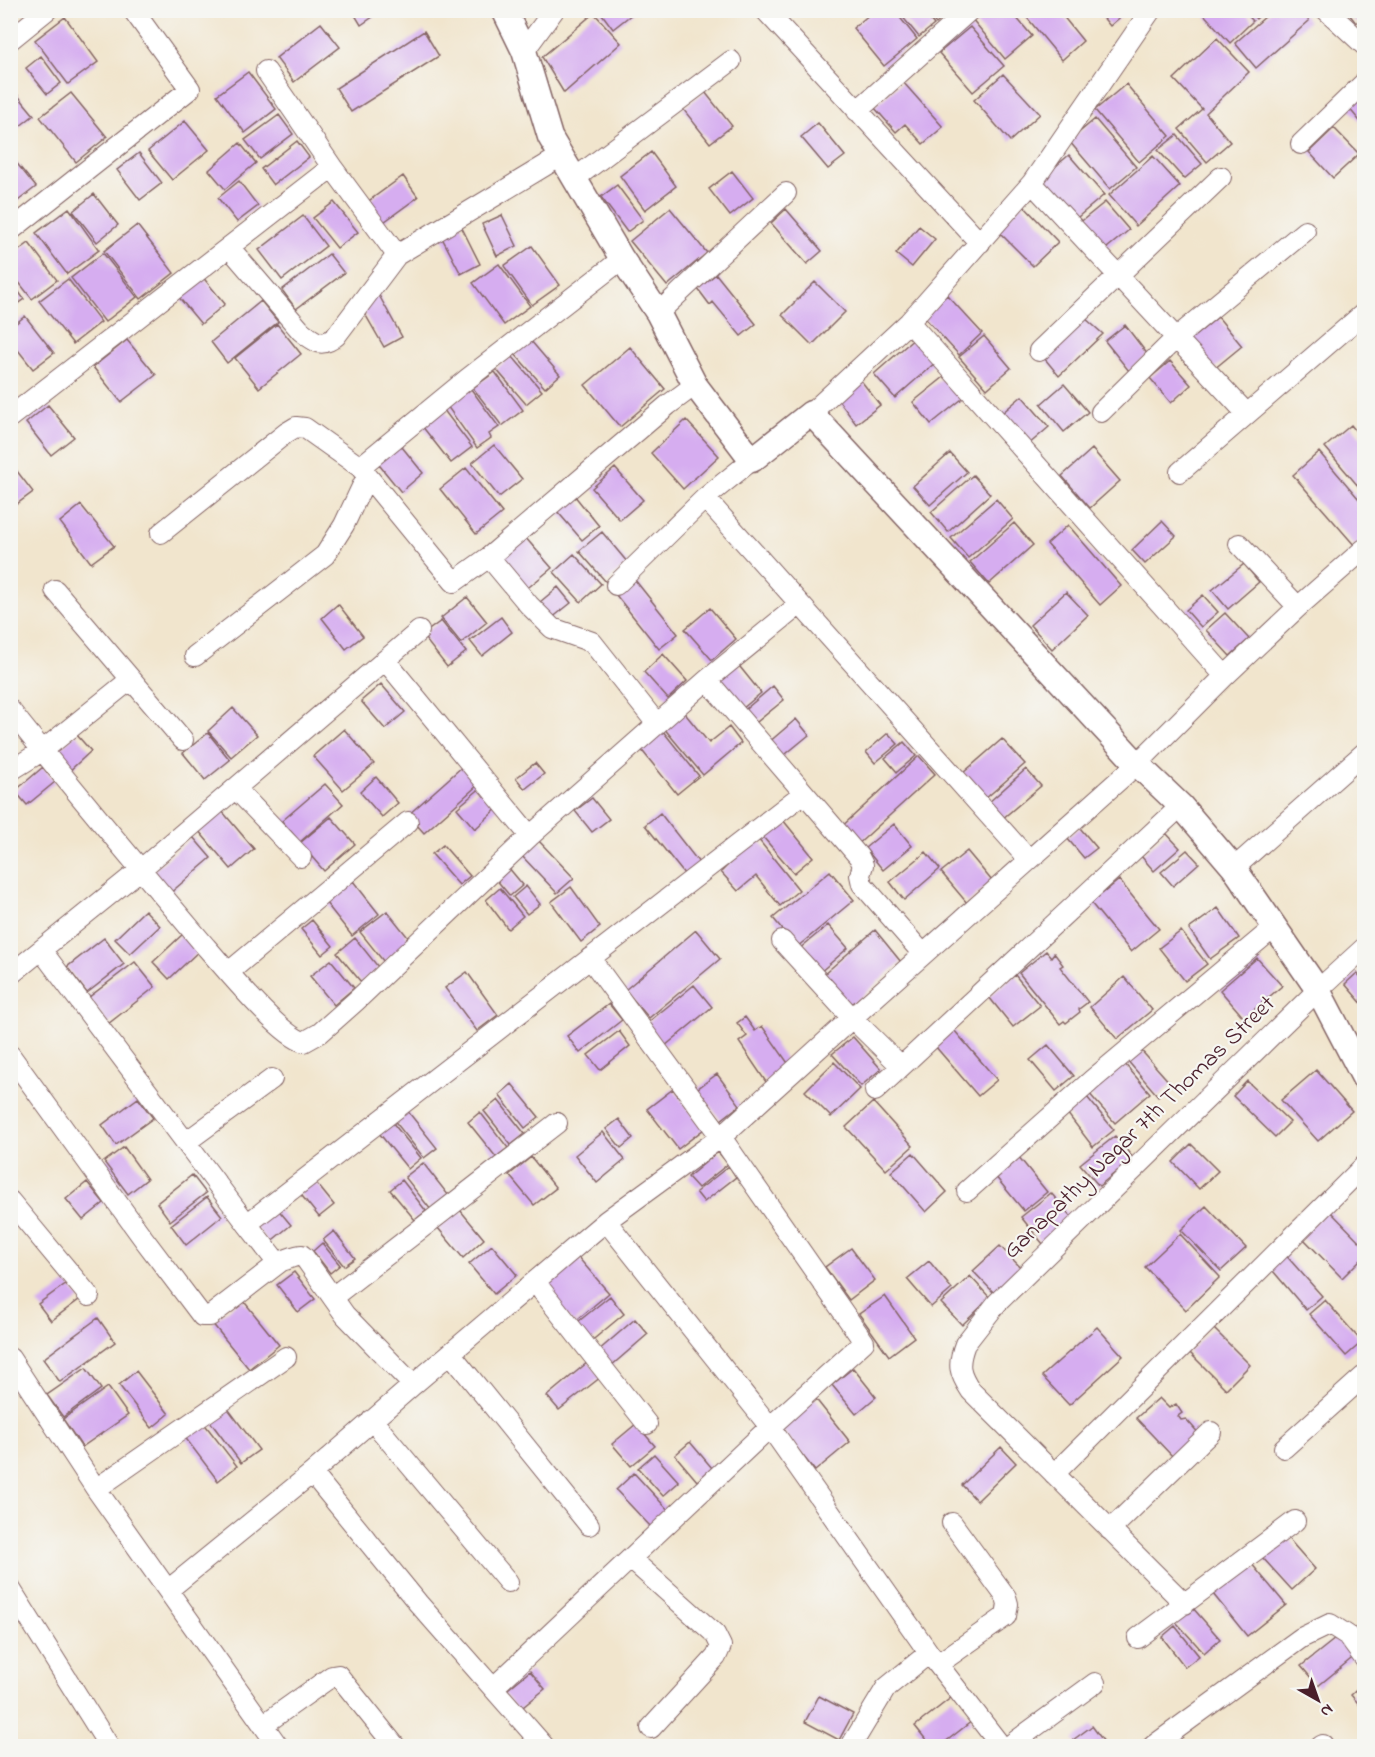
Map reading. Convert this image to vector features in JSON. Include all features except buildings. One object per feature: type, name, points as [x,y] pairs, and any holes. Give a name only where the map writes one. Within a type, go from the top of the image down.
[{"type":"street","points":[[10,40],[47,10]]},
{"type":"street","points":[[10,231],[190,89],[133,10]]},
{"type":"street","points":[[504,10],[524,51],[550,137],[573,179],[658,313],[695,385],[752,460]]},
{"type":"street","points":[[524,51],[554,10]]},
{"type":"street","points":[[857,111],[970,10]]},
{"type":"street","points":[[616,585],[705,498],[811,413],[909,322],[1032,183],[1151,10]]},
{"type":"street","points":[[1326,10],[1365,45]]},
{"type":"street","points":[[767,11],[980,243]]},
{"type":"street","points":[[573,179],[730,61]]},
{"type":"street","points":[[266,70],[332,167],[397,255]]},
{"type":"street","points":[[1301,144],[1365,83]]},
{"type":"street","points":[[229,247],[301,331],[321,344],[328,343],[336,336],[397,255],[561,156]]},
{"type":"street","points":[[10,417],[332,167]]},
{"type":"street","points":[[1039,351],[1221,177]]},
{"type":"street","points":[[1032,183],[1247,414]]},
{"type":"street","points":[[658,313],[786,193]]},
{"type":"street","points":[[1101,412],[1176,338],[1305,231]]},
{"type":"street","points":[[195,656],[325,555],[344,525],[363,472],[466,380],[622,259]]},
{"type":"street","points":[[1180,472],[1365,313]]},
{"type":"street","points":[[909,322],[1225,676]]},
{"type":"street","points":[[160,533],[286,433],[296,427],[305,428],[363,472],[454,582],[489,557],[668,405],[695,385]]},
{"type":"street","points":[[811,413],[1137,764],[1181,806],[1234,868],[1318,990],[1365,1078]]},
{"type":"street","points":[[705,498],[1029,860]]},
{"type":"street","points":[[1239,544],[1298,607]]},
{"type":"street","points":[[168,1590],[312,1473],[606,1221],[721,1137],[1137,764],[1298,607],[1365,549]]},
{"type":"street","points":[[489,557],[529,605],[552,628],[578,635],[592,642],[657,724]]},
{"type":"street","points":[[55,590],[183,740]]},
{"type":"street","points":[[10,710],[140,870],[245,992],[291,1036],[304,1042],[312,1039],[356,1001],[530,836],[707,680],[800,604]]},
{"type":"street","points":[[10,975],[140,870],[419,631]]},
{"type":"street","points":[[385,660],[530,836]]},
{"type":"street","points":[[10,771],[42,751],[130,680]]},
{"type":"street","points":[[707,680],[859,857],[863,865],[860,875],[862,884],[923,954]]},
{"type":"street","points":[[1234,868],[1365,753]]},
{"type":"street","points":[[236,789],[301,857]]},
{"type":"street","points":[[248,1224],[804,793]]},
{"type":"street","points":[[875,1091],[1181,806]]},
{"type":"street","points":[[229,972],[408,822]]},
{"type":"street","points":[[966,1191],[1092,1080],[1276,926]]},
{"type":"street","points":[[782,941],[852,1018],[900,1066]]},
{"type":"street","name":"Ganapathy Nagar 7th Thomas Street","points":[[1185,1605],[971,1391],[963,1380],[959,1365],[965,1344],[998,1303],[1318,990],[1365,948]]},
{"type":"street","points":[[42,951],[270,1256],[280,1262]]},
{"type":"street","points":[[493,1688],[770,1427],[864,1342],[721,1137],[590,958]]},
{"type":"street","points":[[10,1055],[202,1316],[210,1316],[280,1262],[302,1255],[334,1296],[345,1315],[413,1385]]},
{"type":"street","points":[[186,1142],[272,1079]]},
{"type":"street","points":[[334,1296],[557,1123]]},
{"type":"street","points":[[1054,1474],[1365,1166]]},
{"type":"street","points":[[10,1201],[89,1296]]},
{"type":"street","points":[[606,1221],[770,1427],[933,1658],[1001,1746]]},
{"type":"street","points":[[534,1282],[647,1424]]},
{"type":"street","points":[[451,1354],[589,1525]]},
{"type":"street","points":[[96,1489],[286,1357]]},
{"type":"street","points":[[10,1358],[96,1489],[278,1746]]},
{"type":"street","points":[[1284,1448],[1365,1376]]},
{"type":"street","points":[[372,1420],[508,1582]]},
{"type":"street","points":[[1110,1530],[1211,1432]]},
{"type":"street","points":[[312,1473],[418,1603],[544,1746]]},
{"type":"street","points":[[1138,1638],[1295,1521]]},
{"type":"street","points":[[853,1745],[886,1688],[1006,1616],[1008,1611],[1006,1597],[952,1523]]},
{"type":"street","points":[[631,1559],[716,1634],[721,1646],[716,1658],[651,1728]]},
{"type":"street","points":[[10,1587],[109,1746]]},
{"type":"street","points":[[1153,1746],[1301,1638],[1330,1624],[1347,1635],[1365,1658]]},
{"type":"street","points":[[263,1725],[332,1676],[338,1675],[395,1746]]},
{"type":"street","points":[[1009,1746],[1095,1683]]}]
